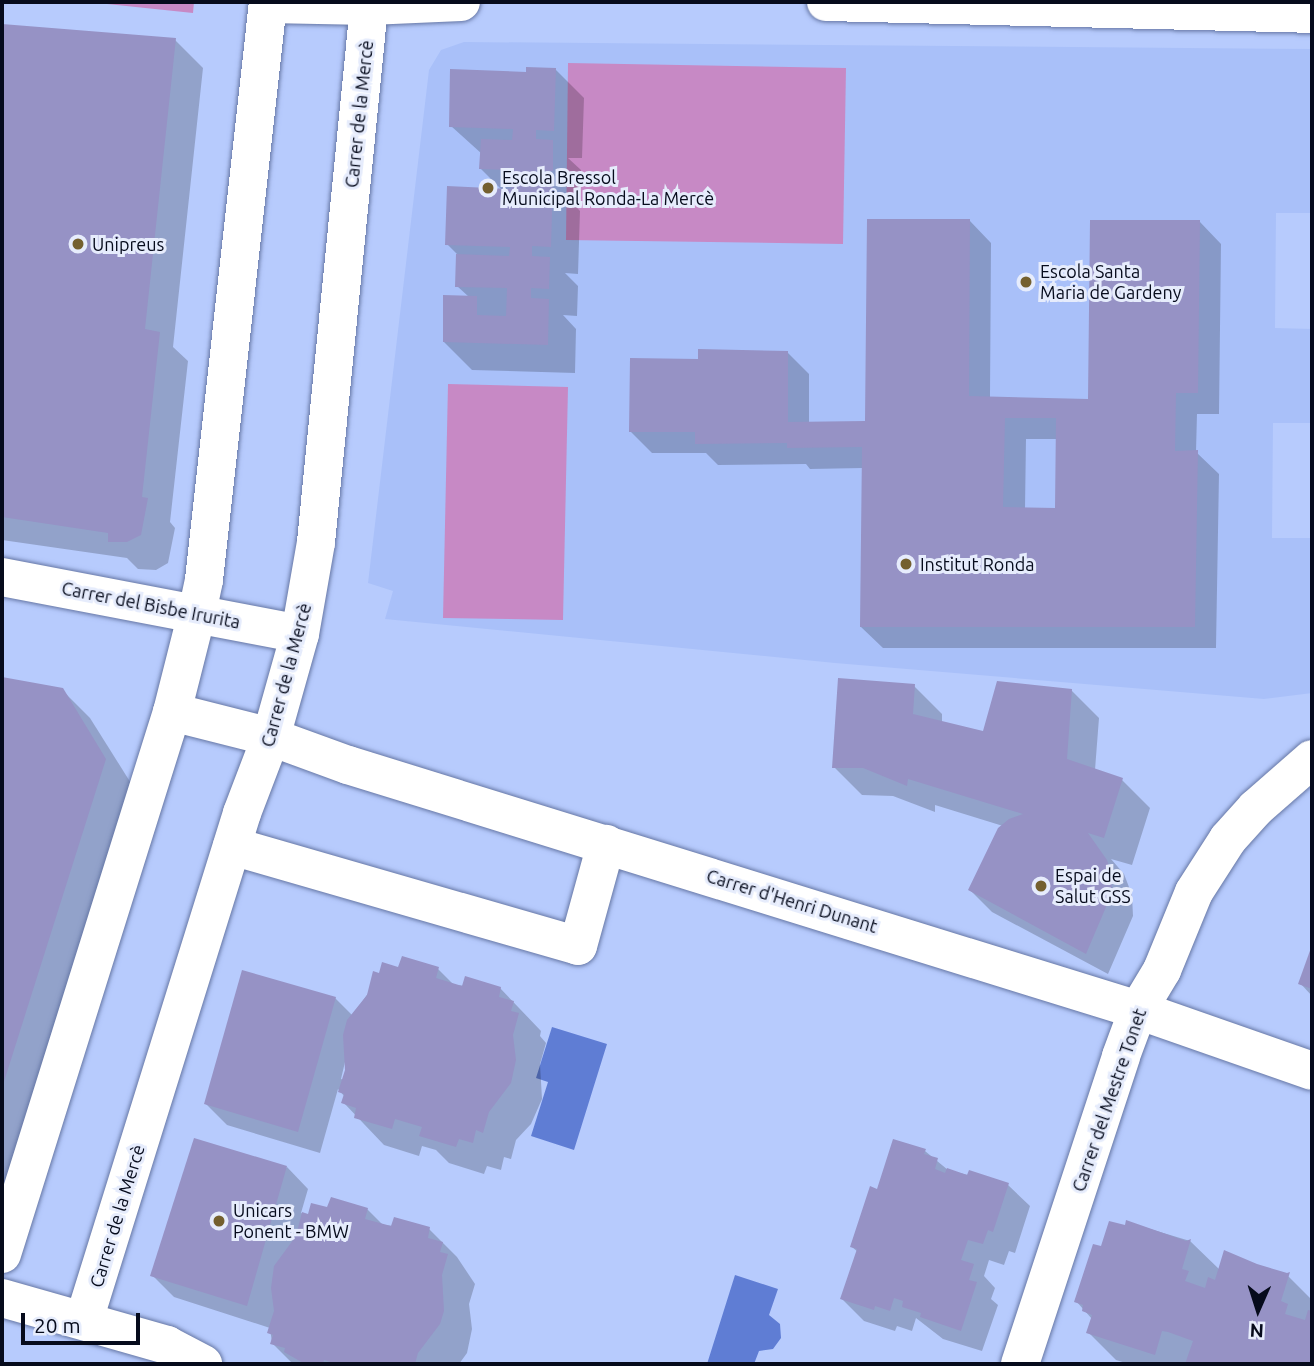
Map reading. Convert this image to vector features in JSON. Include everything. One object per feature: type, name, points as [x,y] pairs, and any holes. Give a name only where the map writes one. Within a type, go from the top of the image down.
[{"type":"street","points":[[2,1254],[172,712],[197,613],[204,580],[268,3],[369,6],[461,2]]},
{"type":"street","points":[[825,2],[1175,6],[1312,14]]},
{"type":"street","name":"Carrer de la Mercè","points":[[84,1320],[232,846],[271,737],[300,634],[316,542],[369,6]]},
{"type":"street","name":"Carrer del Bisbe Irurita","points":[[2,577],[300,634]]},
{"type":"street","points":[[172,712],[271,737]]},
{"type":"street","name":"Carrer d'Henri Dunant","points":[[271,737],[348,765],[1138,1010],[1312,1071]]},
{"type":"street","name":"Carrer del Mestre Tonet","points":[[1020,1364],[1138,1010],[1162,970],[1194,892],[1228,839],[1265,800],[1312,759]]},
{"type":"street","points":[[232,846],[578,946],[606,844]]},
{"type":"street","points":[[2,1298],[167,1345],[203,1364]]},
{"type":"shaded area","points":[[88,2],[194,2],[193,13]]},
{"type":"shaded area","points":[[464,42],[1312,49],[1312,213],[1276,213],[1275,328],[1312,329],[1312,423],[1273,423],[1272,538],[1312,538],[1312,693],[1264,699],[835,663],[385,619],[393,591],[368,583],[429,70],[441,50]]},
{"type":"shaded area","points":[[568,63],[846,68],[843,244],[566,240]]},
{"type":"shaded area","points":[[448,384],[568,387],[563,620],[443,618]]},
{"type":"shaded area","points":[[552,1027],[607,1044],[574,1150],[531,1136],[548,1082],[536,1078]]},
{"type":"shaded area","points":[[735,1275],[778,1289],[769,1315],[780,1324],[781,1338],[773,1349],[759,1351],[754,1364],[707,1364]]},
{"type":"building","name":"Unipreus","points":[[2,24],[176,38],[145,329],[160,332],[142,497],[148,498],[141,535],[127,542],[108,542],[108,533],[2,517]]},
{"type":"building","points":[[526,67],[556,68],[554,131],[536,130],[536,139],[553,140],[553,171],[536,171],[535,180],[553,181],[551,247],[532,246],[532,256],[550,257],[549,289],[531,288],[531,298],[549,299],[548,345],[443,342],[443,295],[477,296],[477,315],[506,316],[507,288],[455,287],[456,254],[509,256],[510,247],[445,245],[447,186],[511,189],[512,170],[479,169],[481,139],[512,140],[513,129],[449,127],[450,69],[526,72]]},
{"type":"building","points":[[867,219],[970,219],[969,396],[1088,399],[1090,220],[1200,220],[1198,393],[1176,393],[1175,451],[1198,450],[1195,627],[860,627],[862,447],[787,448],[787,443],[695,444],[695,432],[629,432],[630,358],[698,359],[698,349],[788,351],[788,422],[865,421]],"holes":[[[1005,418],[1056,418],[1055,508],[1003,507]]]},
{"type":"building","points":[[2,677],[63,688],[106,759],[2,1088]]},
{"type":"building","points":[[838,678],[915,684],[913,714],[983,731],[997,681],[1072,689],[1067,759],[1123,778],[1104,838],[1088,833],[1107,860],[1111,872],[1112,893],[1086,954],[968,890],[998,828],[1009,819],[1023,814],[908,779],[907,786],[863,768],[832,768]]},
{"type":"building","points":[[1312,945],[1312,989],[1298,984]]},
{"type":"building","points":[[402,956],[439,967],[436,978],[462,986],[465,976],[501,987],[499,997],[514,1001],[511,1011],[519,1013],[513,1035],[516,1060],[511,1083],[489,1112],[483,1133],[476,1130],[473,1143],[459,1139],[456,1147],[419,1136],[422,1127],[395,1119],[392,1129],[354,1118],[356,1108],[341,1103],[344,1094],[338,1092],[345,1070],[343,1035],[347,1020],[367,995],[373,971],[379,973],[382,962],[398,967]]},
{"type":"building","points":[[242,970],[336,997],[298,1132],[204,1104]]},
{"type":"building","name":"Unicars Ponent - BMW","points":[[194,1138],[287,1166],[247,1306],[150,1276]]},
{"type":"building","points":[[893,1139],[926,1149],[924,1154],[938,1158],[935,1169],[945,1173],[947,1168],[967,1175],[969,1170],[1009,1183],[993,1232],[988,1230],[983,1244],[968,1240],[961,1260],[974,1264],[969,1280],[977,1282],[961,1331],[920,1317],[921,1313],[902,1307],[903,1301],[894,1298],[890,1311],[875,1306],[874,1310],[840,1299],[857,1249],[850,1247],[870,1186],[877,1189]]},
{"type":"building","points":[[331,1197],[368,1208],[365,1219],[391,1226],[394,1217],[430,1227],[428,1238],[443,1242],[440,1252],[448,1254],[442,1275],[444,1311],[440,1324],[418,1353],[415,1364],[337,1364],[324,1360],[323,1364],[305,1364],[284,1352],[285,1348],[270,1344],[273,1335],[267,1333],[274,1311],[271,1288],[274,1266],[296,1236],[302,1212],[308,1214],[311,1203],[327,1207]]},
{"type":"building","points":[[1126,1220],[1186,1241],[1191,1239],[1182,1269],[1189,1271],[1185,1281],[1205,1288],[1208,1277],[1215,1280],[1224,1250],[1257,1264],[1290,1272],[1281,1301],[1288,1304],[1285,1314],[1305,1320],[1308,1310],[1312,1311],[1312,1364],[1185,1364],[1193,1341],[1168,1332],[1162,1331],[1155,1355],[1086,1333],[1092,1315],[1082,1311],[1083,1305],[1074,1302],[1093,1244],[1101,1246],[1109,1221],[1125,1225]]},
{"type":"place","name":"Escola Bressol Municipal Ronda-La Mercè","points":[[488,188]]},
{"type":"place","name":"Unipreus","points":[[78,244]]},
{"type":"place","name":"Escola Santa Maria de Gardeny","points":[[1026,282]]},
{"type":"place","name":"Institut Ronda","points":[[906,564]]},
{"type":"place","name":"Espai de Salut GSS","points":[[1041,886]]},
{"type":"place","name":"Unicars Ponent - BMW","points":[[219,1221]]}]
